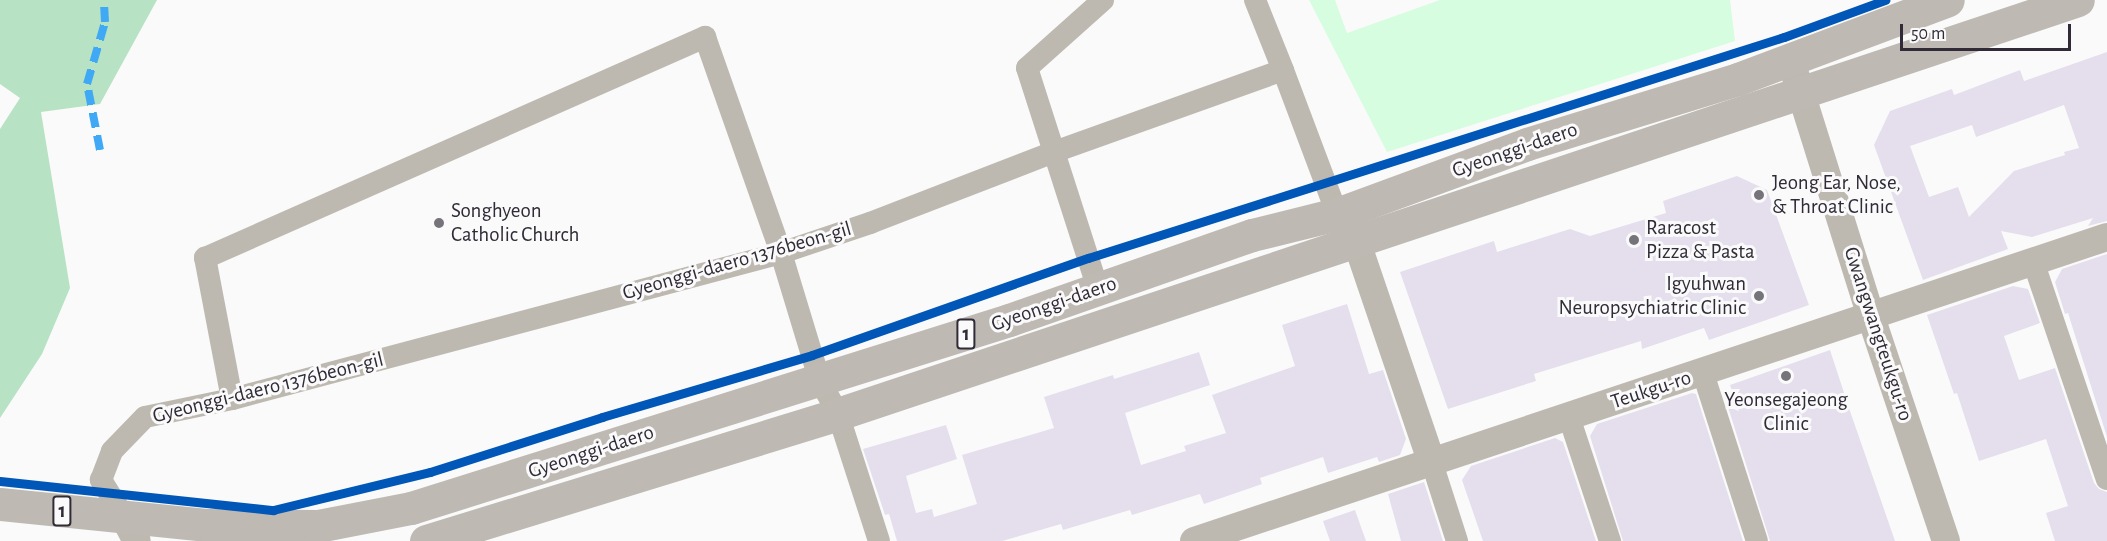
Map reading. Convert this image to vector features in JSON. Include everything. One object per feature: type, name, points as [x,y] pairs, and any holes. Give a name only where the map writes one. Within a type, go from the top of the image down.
[{"type":"main road","name":"Gyeonggi-daero","points":[[0,504],[131,529],[208,525],[318,526],[411,508],[820,381],[1098,289],[1252,234],[1337,214],[1527,144],[1738,79],[1948,0]]},
{"type":"main road","name":"Gyeonggi-daero","points":[[426,541],[838,414],[2078,0]]},
{"type":"street","points":[[1098,289],[1027,68],[1103,0]]},
{"type":"street","points":[[1255,0],[1337,214]]},
{"type":"street","points":[[232,399],[205,258],[705,37],[781,253],[820,381],[838,414],[879,541]]},
{"type":"street","name":"Gwangwangteukgu-ro","points":[[1790,58],[1871,316],[1946,541]]},
{"type":"street","name":"Gyeonggi-daero 1376beon-gil","points":[[131,529],[101,480],[112,451],[145,417],[232,399],[781,253],[870,223],[1054,152],[1283,70]]},
{"type":"street","name":"Teukgu-ro","points":[[1194,541],[1703,374],[2107,237]]},
{"type":"street","points":[[1356,240],[1457,541]]},
{"type":"street","points":[[2033,261],[2107,479]]},
{"type":"street","points":[[1703,374],[1757,541]]},
{"type":"street","points":[[1569,417],[1610,541]]},
{"type":"green space","points":[[0,0],[157,0],[100,104],[41,112],[70,288],[42,354],[0,418],[0,129],[20,98],[0,84]]},
{"type":"green space","points":[[1309,0],[1335,0],[1347,33],[1440,0],[1730,0],[1735,41],[1387,152]]},
{"type":"building","points":[[2107,52],[2107,221],[2088,226],[2093,218],[2032,237],[2001,231],[2008,249],[1923,280],[1874,145],[1890,111],[1952,89],[1954,95],[2020,70],[2024,81]],"holes":[[[2064,105],[2079,148],[2064,152],[2065,155],[2014,171],[1969,217],[1958,187],[1929,197],[1910,146],[1972,125],[1976,137]]]},
{"type":"building","points":[[1737,176],[1767,190],[1809,305],[1709,340],[1704,328],[1642,349],[1641,341],[1534,374],[1536,381],[1448,409],[1400,272],[1494,241],[1497,252],[1570,229],[1590,236],[1666,213],[1663,201]]},
{"type":"building","points":[[2107,254],[2107,437],[2068,313],[2065,314],[2055,282],[2062,269]]},
{"type":"building","points":[[2013,286],[2028,289],[2040,323],[2004,336],[2019,380],[2055,368],[2094,483],[2099,489],[2107,492],[2107,541],[2055,541],[2046,513],[2068,506],[2046,439],[1979,461],[1957,393],[1954,394],[1927,315]]},
{"type":"building","points":[[1347,304],[1369,374],[1383,370],[1406,439],[1400,455],[1379,462],[1377,457],[1328,473],[1323,457],[1260,478],[1262,484],[1204,504],[1200,494],[1132,515],[1130,510],[1063,530],[1061,524],[1002,541],[897,541],[889,514],[885,515],[863,449],[946,425],[957,459],[906,476],[916,513],[932,509],[934,517],[977,504],[962,455],[1054,428],[1044,397],[1113,375],[1114,379],[1199,352],[1210,385],[1125,413],[1141,465],[1186,451],[1184,446],[1226,433],[1212,395],[1295,366],[1282,325]]},
{"type":"building","points":[[1830,350],[1895,541],[1770,541],[1728,407],[1739,411],[1730,385]]},
{"type":"building","points":[[1692,393],[1696,394],[1743,541],[1623,541],[1590,436],[1597,424]]},
{"type":"building","points":[[1555,438],[1563,442],[1596,541],[1483,541],[1462,480],[1471,466]]},
{"type":"building","points":[[1424,482],[1443,541],[1401,541],[1388,494]]},
{"type":"building","points":[[1355,510],[1366,541],[1330,541],[1323,521]]},
{"type":"marked path","points":[[100,150],[87,84],[105,22],[104,0]]},
{"type":"cycle path","points":[[0,481],[273,510],[430,472],[602,417],[812,355],[1088,258],[1784,37],[1885,0]]},
{"type":"place","name":"Jeong Ear, Nose, & Throat Clinic","points":[[1759,195]]},
{"type":"place","name":"Songhyeon Catholic Church","points":[[439,223]]},
{"type":"place","name":"Raracost Pizza & Pasta","points":[[1634,240]]},
{"type":"place","name":"Igyuhwan Neuropsychiatric Clinic","points":[[1759,296]]},
{"type":"place","name":"Yeonsegajeong Clinic","points":[[1786,376]]}]
